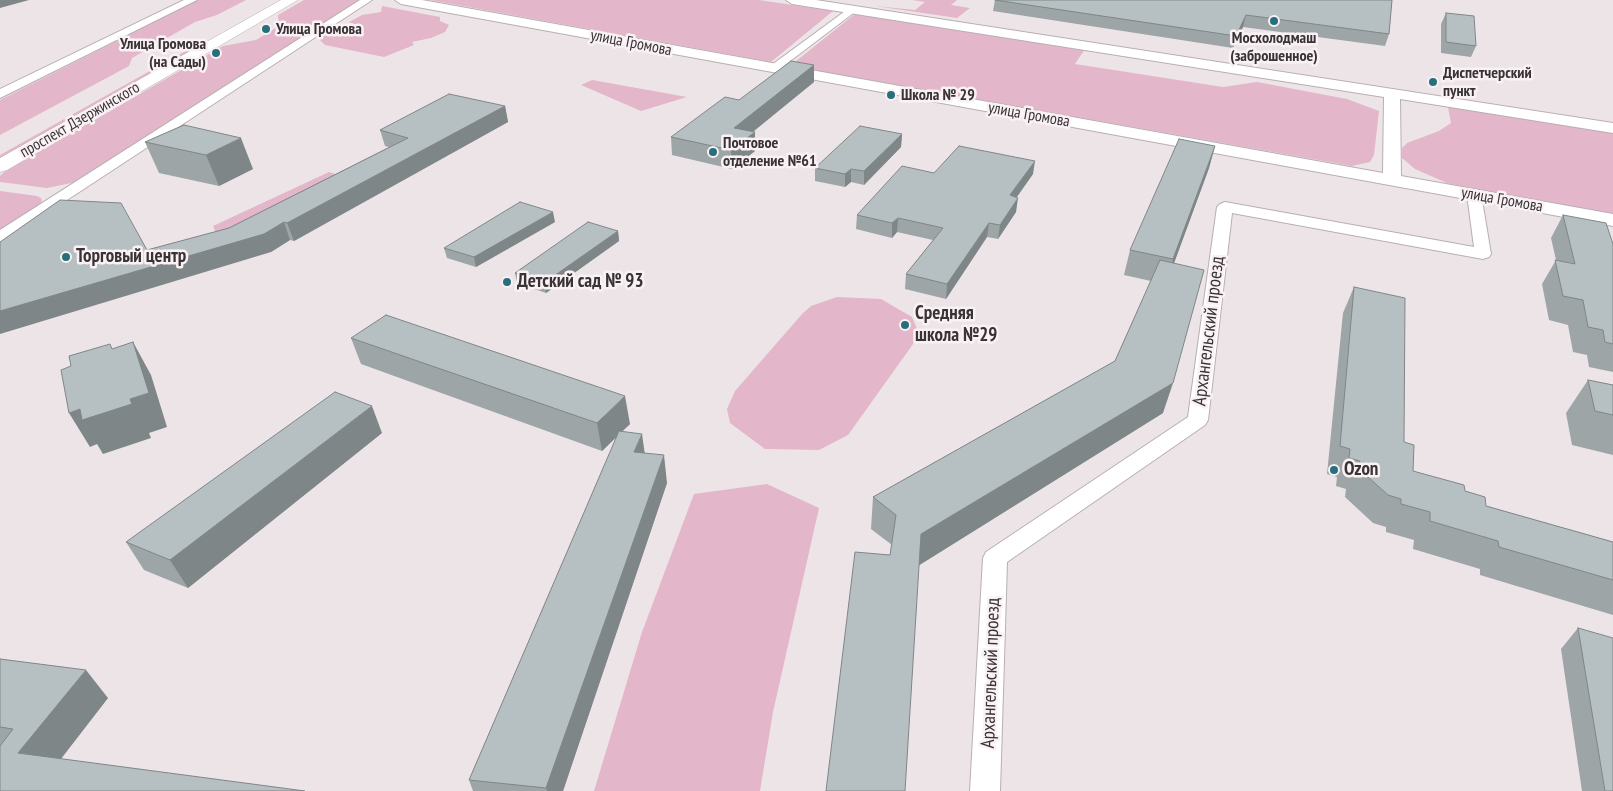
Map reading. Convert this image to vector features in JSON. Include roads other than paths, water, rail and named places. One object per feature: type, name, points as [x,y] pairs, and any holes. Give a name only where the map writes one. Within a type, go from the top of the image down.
[{"type":"main road","name":"проспект Дзержинского","points":[[9,142],[267,0]]},
{"type":"main road","name":"проспект Дзержинского","points":[[0,166],[291,0]]},
{"type":"street","points":[[0,94],[192,0]]},
{"type":"street","points":[[0,237],[367,0]]},
{"type":"street","name":"улица Громова","points":[[402,0],[773,69],[1613,220]]},
{"type":"street","points":[[792,0],[1613,128]]},
{"type":"street","points":[[773,69],[852,9]]},
{"type":"street","points":[[1392,94],[1392,179]]},
{"type":"street","name":"Архангельский проезд","points":[[986,791],[995,558],[1198,420],[1225,207],[1484,254],[1474,194]]},
{"type":"place","name":"Мосхолодмаш (заброшенное)","points":[[1274,21]]},
{"type":"place","name":"Улица Громова","points":[[266,29]]},
{"type":"place","name":"Улица Громова (на Сады)","points":[[216,53]]},
{"type":"place","name":"Диспетчерский пункт","points":[[1433,82]]},
{"type":"place","name":"Школа № 29","points":[[891,95]]},
{"type":"place","name":"Почтовое отделение №61","points":[[713,152]]},
{"type":"place","name":"Торговый центр","points":[[66,257]]},
{"type":"place","name":"Детский сад № 93","points":[[507,282]]},
{"type":"place","name":"Средняя школа №29","points":[[905,325]]},
{"type":"place","name":"Ozon","points":[[1334,470]]}]
